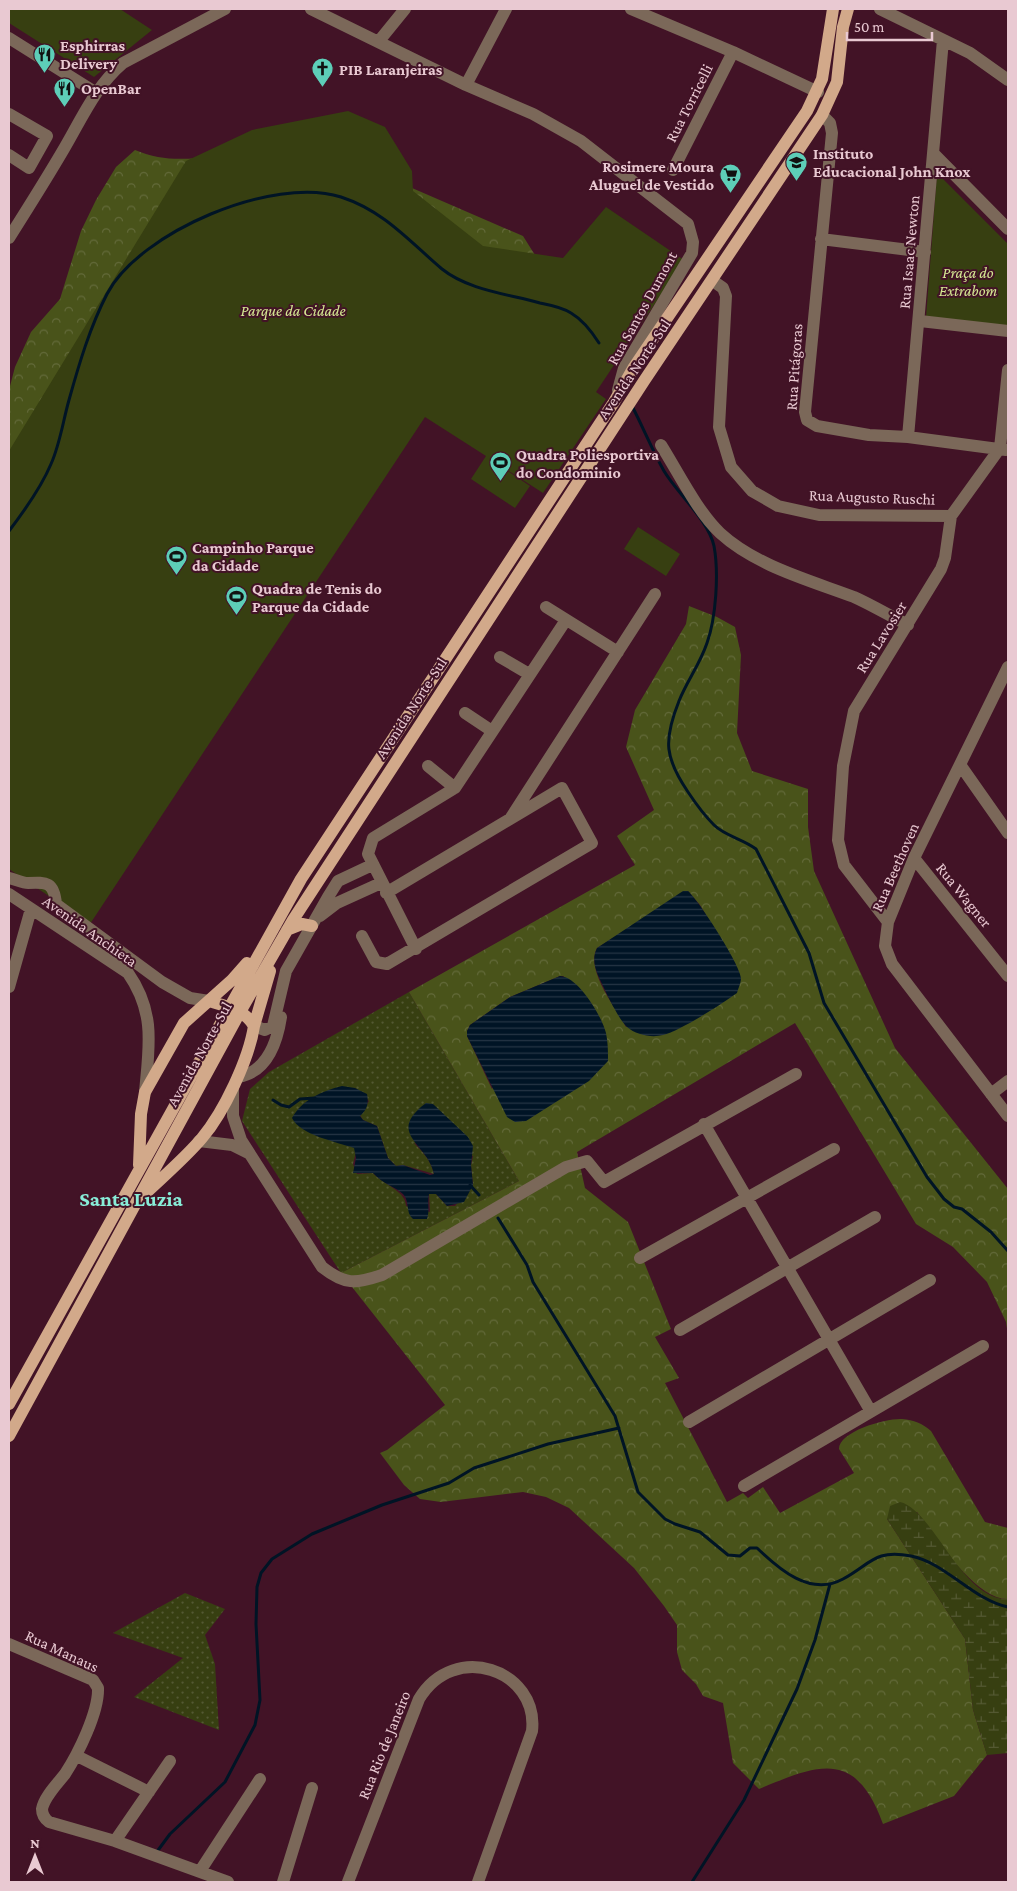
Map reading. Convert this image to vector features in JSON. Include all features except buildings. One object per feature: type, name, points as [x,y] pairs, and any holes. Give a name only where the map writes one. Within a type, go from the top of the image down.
[{"type":"main road","name":"Avenida Norte-Sul","points":[[9,1404],[262,946],[322,847],[614,402],[634,367],[744,206],[818,92],[825,70],[833,9]]},
{"type":"main road","name":"Avenida Norte-Sul","points":[[9,1436],[240,1012],[287,930],[326,867],[822,115],[837,82],[842,35],[848,9]]},
{"type":"main road","points":[[287,930],[302,924],[313,923]]},
{"type":"main road","points":[[139,1170],[141,1114],[145,1092],[184,1023],[209,1001],[262,946]]},
{"type":"main road","points":[[138,1201],[199,1141],[236,1082],[249,1051],[274,953]]},
{"type":"main road","points":[[209,1001],[229,1006],[240,1012],[254,1026]]},
{"type":"main road","points":[[141,1114],[146,1125],[170,1141],[186,1146],[199,1141]]},
{"type":"street","points":[[9,238],[47,177],[95,92],[124,63],[225,9]]},
{"type":"street","name":"Rua Santos Dumont","points":[[311,9],[379,40],[466,85],[533,114],[580,141],[688,224],[693,242],[692,253],[624,368],[614,402]]},
{"type":"street","points":[[379,40],[405,9]]},
{"type":"street","points":[[466,85],[506,9]]},
{"type":"street","points":[[631,9],[733,52],[818,92]]},
{"type":"street","points":[[880,9],[970,53],[1008,80]]},
{"type":"street","points":[[9,38],[95,92]]},
{"type":"street","name":"Rua Isaac Newton","points":[[908,437],[944,40]]},
{"type":"street","name":"Rua Torricelli","points":[[673,170],[733,52]]},
{"type":"street","points":[[9,114],[65,146]]},
{"type":"street","name":"Rua Pitágoras","points":[[822,115],[828,120],[832,133],[805,412],[807,420],[817,426],[860,434],[908,437],[1004,450]]},
{"type":"street","points":[[30,168],[47,136]]},
{"type":"street","points":[[9,155],[47,177]]},
{"type":"street","points":[[934,155],[1008,229]]},
{"type":"street","points":[[821,239],[925,252]]},
{"type":"street","name":"Rua Augusto Ruschi","points":[[713,281],[723,288],[726,296],[719,427],[731,468],[752,491],[778,506],[819,515],[951,516]]},
{"type":"street","points":[[920,321],[1008,331]]},
{"type":"street","name":"Rua Lavosier","points":[[888,922],[844,865],[841,855],[838,840],[847,740],[854,711],[941,568],[945,558],[951,516],[1004,450],[1008,370]]},
{"type":"street","points":[[661,444],[702,511],[719,532],[739,548],[812,582],[856,598],[908,625]]},
{"type":"street","points":[[509,821],[655,594]]},
{"type":"street","points":[[546,608],[618,652]]},
{"type":"street","points":[[416,949],[372,864],[368,852],[373,838],[455,788],[566,620]]},
{"type":"street","points":[[500,657],[529,674]]},
{"type":"street","name":"Rua Beethoven","points":[[1008,667],[961,766],[914,858],[888,922],[885,946],[892,964],[1008,1116]]},
{"type":"street","points":[[465,713],[492,731]]},
{"type":"street","points":[[428,766],[455,788]]},
{"type":"street","points":[[961,766],[1008,833]]},
{"type":"street","points":[[531,785],[545,799]]},
{"type":"street","points":[[313,923],[349,897],[384,888],[509,821],[562,788],[592,843],[416,949],[382,965],[376,962],[362,936]]},
{"type":"street","name":"Rua Wagner","points":[[914,858],[1008,976]]},
{"type":"street","points":[[254,1026],[260,1029],[270,1028],[276,1022],[286,971],[338,881],[372,864]]},
{"type":"street","points":[[326,867],[349,897]]},
{"type":"street","name":"Avenida Anchieta","points":[[9,878],[26,883],[37,881],[50,885],[55,893],[56,904],[162,982],[190,998],[209,1001]]},
{"type":"street","points":[[9,987],[32,909],[23,890],[26,883]]},
{"type":"street","name":"Avenida Anchieta","points":[[9,894],[128,974],[147,1013],[149,1026],[145,1092]]},
{"type":"street","points":[[32,909],[48,911],[56,904]]},
{"type":"street","points":[[279,1008],[281,1016],[278,1035],[270,1054],[255,1072],[236,1082],[233,1116],[241,1140],[322,1267],[336,1278],[352,1283],[382,1274],[566,1167],[587,1160],[604,1182],[704,1124],[796,1074]]},
{"type":"street","points":[[991,1094],[1008,1081]]},
{"type":"street","points":[[704,1124],[870,1410]]},
{"type":"street","points":[[199,1141],[232,1145],[252,1155]]},
{"type":"street","points":[[640,1258],[834,1149]]},
{"type":"street","points":[[680,1330],[875,1217]]},
{"type":"street","points":[[689,1422],[930,1280]]},
{"type":"street","points":[[744,1486],[870,1410],[982,1346]]},
{"type":"street","name":"Rua Manaus","points":[[9,1644],[93,1680],[97,1684],[99,1694],[96,1706],[76,1756],[44,1804],[42,1814],[49,1822],[115,1840]]},
{"type":"street","name":"Rua Rio de Janeiro","points":[[348,1882],[419,1699],[428,1685],[440,1676],[452,1669],[467,1666],[485,1668],[502,1674],[520,1690],[534,1717],[532,1731],[478,1882]]},
{"type":"street","points":[[76,1756],[149,1792]]},
{"type":"street","points":[[170,1761],[115,1840],[228,1882]]},
{"type":"street","points":[[200,1871],[260,1779]]},
{"type":"street","points":[[283,1882],[312,1788]]},
{"type":"green space","points":[[9,9],[120,9],[152,30],[94,77],[9,23]]},
{"type":"green space","name":"Parque da Cidade","points":[[348,111],[385,127],[412,171],[413,191],[483,246],[563,258],[606,207],[684,260],[596,392],[606,399],[543,493],[490,459],[530,486],[515,508],[471,479],[486,456],[425,417],[90,924],[9,869],[9,451],[186,161],[252,130]]},
{"type":"green space","points":[[135,150],[166,158],[198,158],[412,188],[523,236],[555,287],[9,602],[9,390],[15,367],[31,332],[60,299],[81,231],[96,200],[116,167]]},
{"type":"green space","name":"Praça do Extrabom","points":[[937,173],[1008,244],[1008,329],[926,318]]},
{"type":"green space","points":[[638,527],[680,554],[666,576],[624,549]]},
{"type":"green space","points":[[689,606],[717,617],[735,627],[741,655],[737,733],[752,771],[808,789],[808,827],[814,871],[895,1048],[1008,1189],[1008,1335],[1006,1322],[987,1282],[953,1247],[916,1224],[795,1023],[577,1152],[585,1188],[628,1222],[671,1329],[655,1337],[679,1378],[665,1383],[727,1502],[743,1493],[748,1498],[763,1487],[780,1513],[854,1473],[839,1449],[841,1443],[847,1437],[855,1431],[875,1423],[902,1419],[918,1422],[931,1431],[985,1522],[1008,1528],[1008,1599],[995,1597],[969,1578],[945,1550],[917,1512],[887,1519],[965,1639],[973,1710],[987,1755],[954,1796],[883,1824],[872,1800],[861,1783],[848,1773],[833,1769],[817,1769],[800,1773],[759,1789],[733,1763],[723,1703],[703,1696],[696,1684],[682,1670],[677,1652],[677,1625],[634,1568],[569,1508],[546,1497],[523,1492],[441,1502],[420,1499],[404,1485],[380,1453],[387,1450],[445,1405],[341,1273],[519,1181],[409,992],[635,865],[617,836],[654,810],[626,747],[635,710],[686,624]],"holes":[[[688,891],[700,905],[736,965],[626,1027],[598,978],[594,957],[597,948]],[[564,976],[492,1089],[467,1036],[470,1025],[510,997]]]},
{"type":"green space","points":[[409,992],[519,1181],[341,1273],[242,1121],[250,1089],[269,1072]],"holes":[[[355,1088],[369,1101],[360,1115],[363,1120],[377,1126],[388,1158],[396,1166],[403,1165],[434,1174],[426,1157],[414,1143],[473,1156],[471,1165],[473,1185],[455,1206],[447,1206],[436,1194],[429,1194],[430,1212],[406,1206],[402,1196],[373,1173],[357,1174],[353,1164],[356,1152]]]},
{"type":"green space","points":[[900,1502],[912,1508],[924,1520],[962,1571],[976,1586],[992,1596],[1008,1599],[1008,1753],[987,1755],[973,1710],[965,1639],[887,1519],[890,1506]]},
{"type":"green space","points":[[185,1593],[225,1609],[205,1635],[215,1664],[219,1730],[134,1697],[183,1658],[113,1633]]},
{"type":"water","points":[[683,891],[688,891],[693,897],[718,933],[739,971],[740,984],[737,993],[680,1028],[659,1036],[639,1034],[627,1027],[614,1009],[597,973],[595,953],[597,948]]},
{"type":"water","points":[[560,976],[575,983],[595,1008],[606,1033],[608,1061],[589,1081],[526,1121],[515,1122],[507,1117],[467,1036],[467,1031],[470,1025],[510,997]]},
{"type":"water","points":[[342,1086],[355,1088],[367,1094],[367,1106],[360,1116],[363,1120],[377,1126],[388,1158],[396,1166],[403,1165],[430,1175],[434,1174],[430,1163],[409,1131],[409,1123],[414,1114],[426,1103],[433,1104],[468,1137],[473,1146],[471,1165],[473,1185],[464,1202],[447,1206],[436,1194],[429,1194],[427,1219],[413,1219],[409,1213],[405,1197],[400,1191],[373,1173],[353,1173],[356,1158],[354,1148],[320,1137],[296,1124],[292,1118],[307,1101]]},
{"type":"waterway","points":[[9,531],[38,490],[51,464],[81,359],[95,319],[107,294],[123,271],[148,250],[177,230],[211,214],[246,202],[281,194],[313,192],[341,197],[370,210],[383,219],[452,276],[476,287],[564,309],[583,323],[599,343]]},
{"type":"waterway","points":[[632,406],[664,471],[706,527],[711,537],[716,557],[716,595],[710,633],[701,658],[679,701],[670,727],[669,749],[675,769],[694,801],[718,829],[756,849],[809,953],[824,1003],[927,1177],[944,1199],[954,1207],[962,1209],[991,1232],[1008,1251]]},
{"type":"waterway","points":[[273,1100],[289,1107],[300,1099],[315,1098]]},
{"type":"waterway","points":[[470,1185],[479,1195]]},
{"type":"waterway","points":[[498,1218],[527,1265],[533,1282],[615,1416],[638,1492],[665,1519],[700,1532],[728,1555],[740,1556],[750,1548],[757,1548],[785,1572],[807,1583],[831,1584],[843,1579],[874,1559],[881,1556],[899,1554],[924,1560],[948,1573],[983,1597],[1008,1607]]},
{"type":"waterway","points":[[156,1853],[170,1834],[225,1782],[255,1725],[260,1700],[256,1624],[257,1587],[261,1573],[272,1559],[312,1534],[382,1505],[449,1483],[474,1468],[548,1444],[619,1428]]},
{"type":"waterway","points":[[692,1882],[744,1800],[797,1689],[815,1640],[830,1584]]},
{"type":"place","name":"Esphirras Delivery","points":[[44,73]]},
{"type":"place","name":"PIB Laranjeiras","points":[[323,88]]},
{"type":"place","name":"OpenBar","points":[[65,107]]},
{"type":"place","name":"Instituto Educacional John Knox","points":[[797,181]]},
{"type":"place","name":"Rosimere Moura Aluguel de Vestido","points":[[730,194]]},
{"type":"place","name":"Quadra Poliesportiva do Condominio","points":[[500,482]]},
{"type":"place","name":"Campinho Parque da Cidade","points":[[176,575]]},
{"type":"place","name":"Quadra de Tenis do Parque da Cidade","points":[[236,616]]},
{"type":"district","name":"Santa Luzia","points":[[131,1199]]}]
